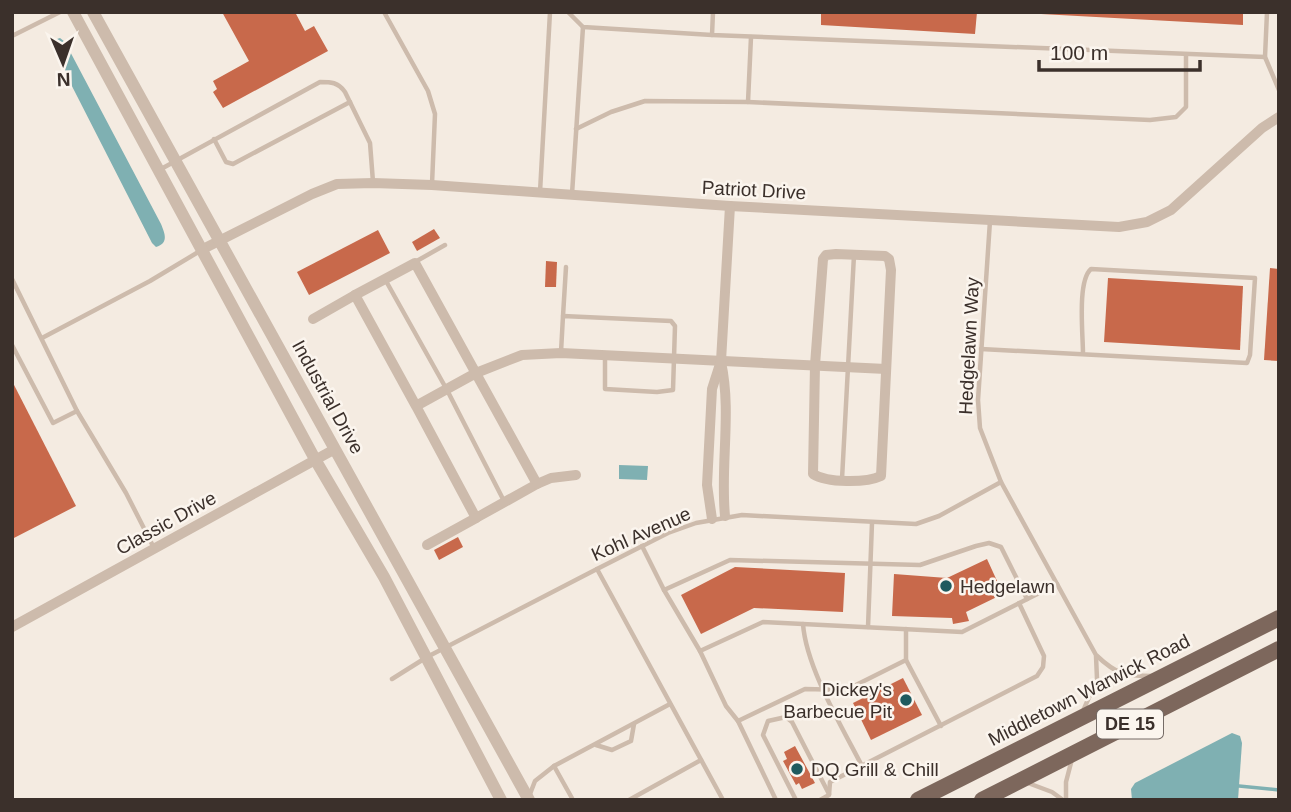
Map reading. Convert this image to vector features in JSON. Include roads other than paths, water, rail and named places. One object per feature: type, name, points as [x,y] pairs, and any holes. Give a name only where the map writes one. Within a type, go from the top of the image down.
[{"type":"main road","name":"Middletown Warwick Road","points":[[918,800],[1279,618]]},
{"type":"main road","name":"DE 15","points":[[982,800],[1279,649]]},
{"type":"street","name":"Industrial Drive","points":[[73,12],[316,461],[427,657],[501,800]]},
{"type":"street","name":"Industrial Drive","points":[[93,12],[529,799]]},
{"type":"street","name":"Patriot Drive","points":[[203,249],[337,184],[373,183],[1105,228],[1159,218],[1183,201],[1262,128],[1279,117]]},
{"type":"street","points":[[712,519],[707,485],[710,416],[712,389],[721,361],[730,206]]},
{"type":"street","points":[[826,255],[886,256],[891,270],[880,476],[870,481],[821,479],[813,474],[816,365],[822,259],[826,255]]},
{"type":"street","points":[[313,319],[415,263],[537,484]]},
{"type":"street","points":[[355,295],[476,518]]},
{"type":"street","points":[[416,406],[476,373],[522,355],[561,353],[886,369]]},
{"type":"street","points":[[721,361],[727,386],[722,485],[725,516]]},
{"type":"street","name":"Classic Drive","points":[[12,627],[335,449]]},
{"type":"street","points":[[427,545],[537,484],[551,478],[576,475]]},
{"type":"lane","points":[[12,36],[60,12]]},
{"type":"lane","points":[[384,12],[428,91],[435,114],[432,185]]},
{"type":"lane","points":[[540,193],[550,12]]},
{"type":"lane","points":[[568,12],[583,27],[751,37],[1265,57]]},
{"type":"lane","points":[[712,35],[713,12]]},
{"type":"lane","points":[[1267,12],[1265,57],[1279,90]]},
{"type":"lane","points":[[572,195],[583,27]]},
{"type":"lane","points":[[748,102],[751,37]]},
{"type":"lane","points":[[576,129],[611,112],[645,101],[748,102],[1150,120],[1176,117],[1186,107],[1186,54]]},
{"type":"lane","points":[[160,170],[320,82],[332,82],[340,85],[370,143],[373,183]]},
{"type":"lane","points":[[214,139],[226,162],[233,164],[350,102]]},
{"type":"lane","name":"Hedgelawn Way","points":[[990,221],[978,400],[979,428],[1001,482],[1096,655]]},
{"type":"lane","points":[[415,263],[445,245]]},
{"type":"lane","points":[[42,338],[150,281],[203,249]]},
{"type":"lane","points":[[842,480],[854,255]]},
{"type":"lane","points":[[561,353],[566,267]]},
{"type":"lane","points":[[982,349],[1247,363],[1250,355],[1255,278],[1091,269],[1086,274],[1083,286],[1083,354]]},
{"type":"lane","points":[[12,279],[78,411],[155,549]]},
{"type":"lane","points":[[384,279],[447,390],[505,502]]},
{"type":"lane","points":[[563,316],[671,321],[675,326],[673,390],[605,390],[605,355]]},
{"type":"lane","points":[[12,345],[53,423],[78,411]]},
{"type":"lane","name":"Kohl Avenue","points":[[392,679],[427,657],[668,533],[712,519],[742,515],[916,524],[1001,482]]},
{"type":"lane","points":[[868,627],[872,523]]},
{"type":"lane","points":[[664,590],[730,560],[920,565],[989,543],[1001,547],[1027,599]]},
{"type":"lane","points":[[642,546],[700,651],[726,706],[738,721],[776,800]]},
{"type":"lane","points":[[597,569],[723,800]]},
{"type":"lane","points":[[700,651],[763,622],[962,632],[1057,584]]},
{"type":"lane","points":[[829,795],[830,782],[1037,676],[1043,667],[1044,656],[1019,603]]},
{"type":"lane","points":[[803,624],[804,639],[824,690],[862,766]]},
{"type":"lane","points":[[906,629],[906,660],[941,726]]},
{"type":"lane","points":[[1096,655],[1112,670],[1127,676],[1164,676]]},
{"type":"lane","points":[[1079,720],[1097,679],[1096,655]]},
{"type":"lane","points":[[738,721],[806,689],[846,690],[906,660]]},
{"type":"lane","points":[[529,799],[535,781],[554,766],[670,704]]},
{"type":"lane","points":[[796,800],[763,735],[768,721],[786,716],[792,722],[829,795]]},
{"type":"lane","points":[[595,745],[612,750],[631,741],[634,724]]},
{"type":"lane","points":[[1020,781],[1052,792],[1064,800],[1074,751]]},
{"type":"lane","points":[[629,800],[701,760]]},
{"type":"lane","points":[[554,766],[573,800]]},
{"type":"lane","points":[[820,800],[829,795]]},
{"type":"water","points":[[60,38],[65,42],[161,224],[165,238],[163,243],[156,247],[52,47],[54,40]]},
{"type":"water","points":[[619,465],[648,466],[647,480],[619,479]]},
{"type":"water","points":[[1232,733],[1240,736],[1242,743],[1238,800],[1132,800],[1131,789],[1135,783]]},
{"type":"waterway","points":[[1239,786],[1279,790]]},
{"type":"place","name":"Hedgelawn","points":[[946,586]]},
{"type":"place","name":"Dickey's Barbecue Pit","points":[[906,700]]},
{"type":"place","name":"DQ Grill & Chill","points":[[797,769]]}]
